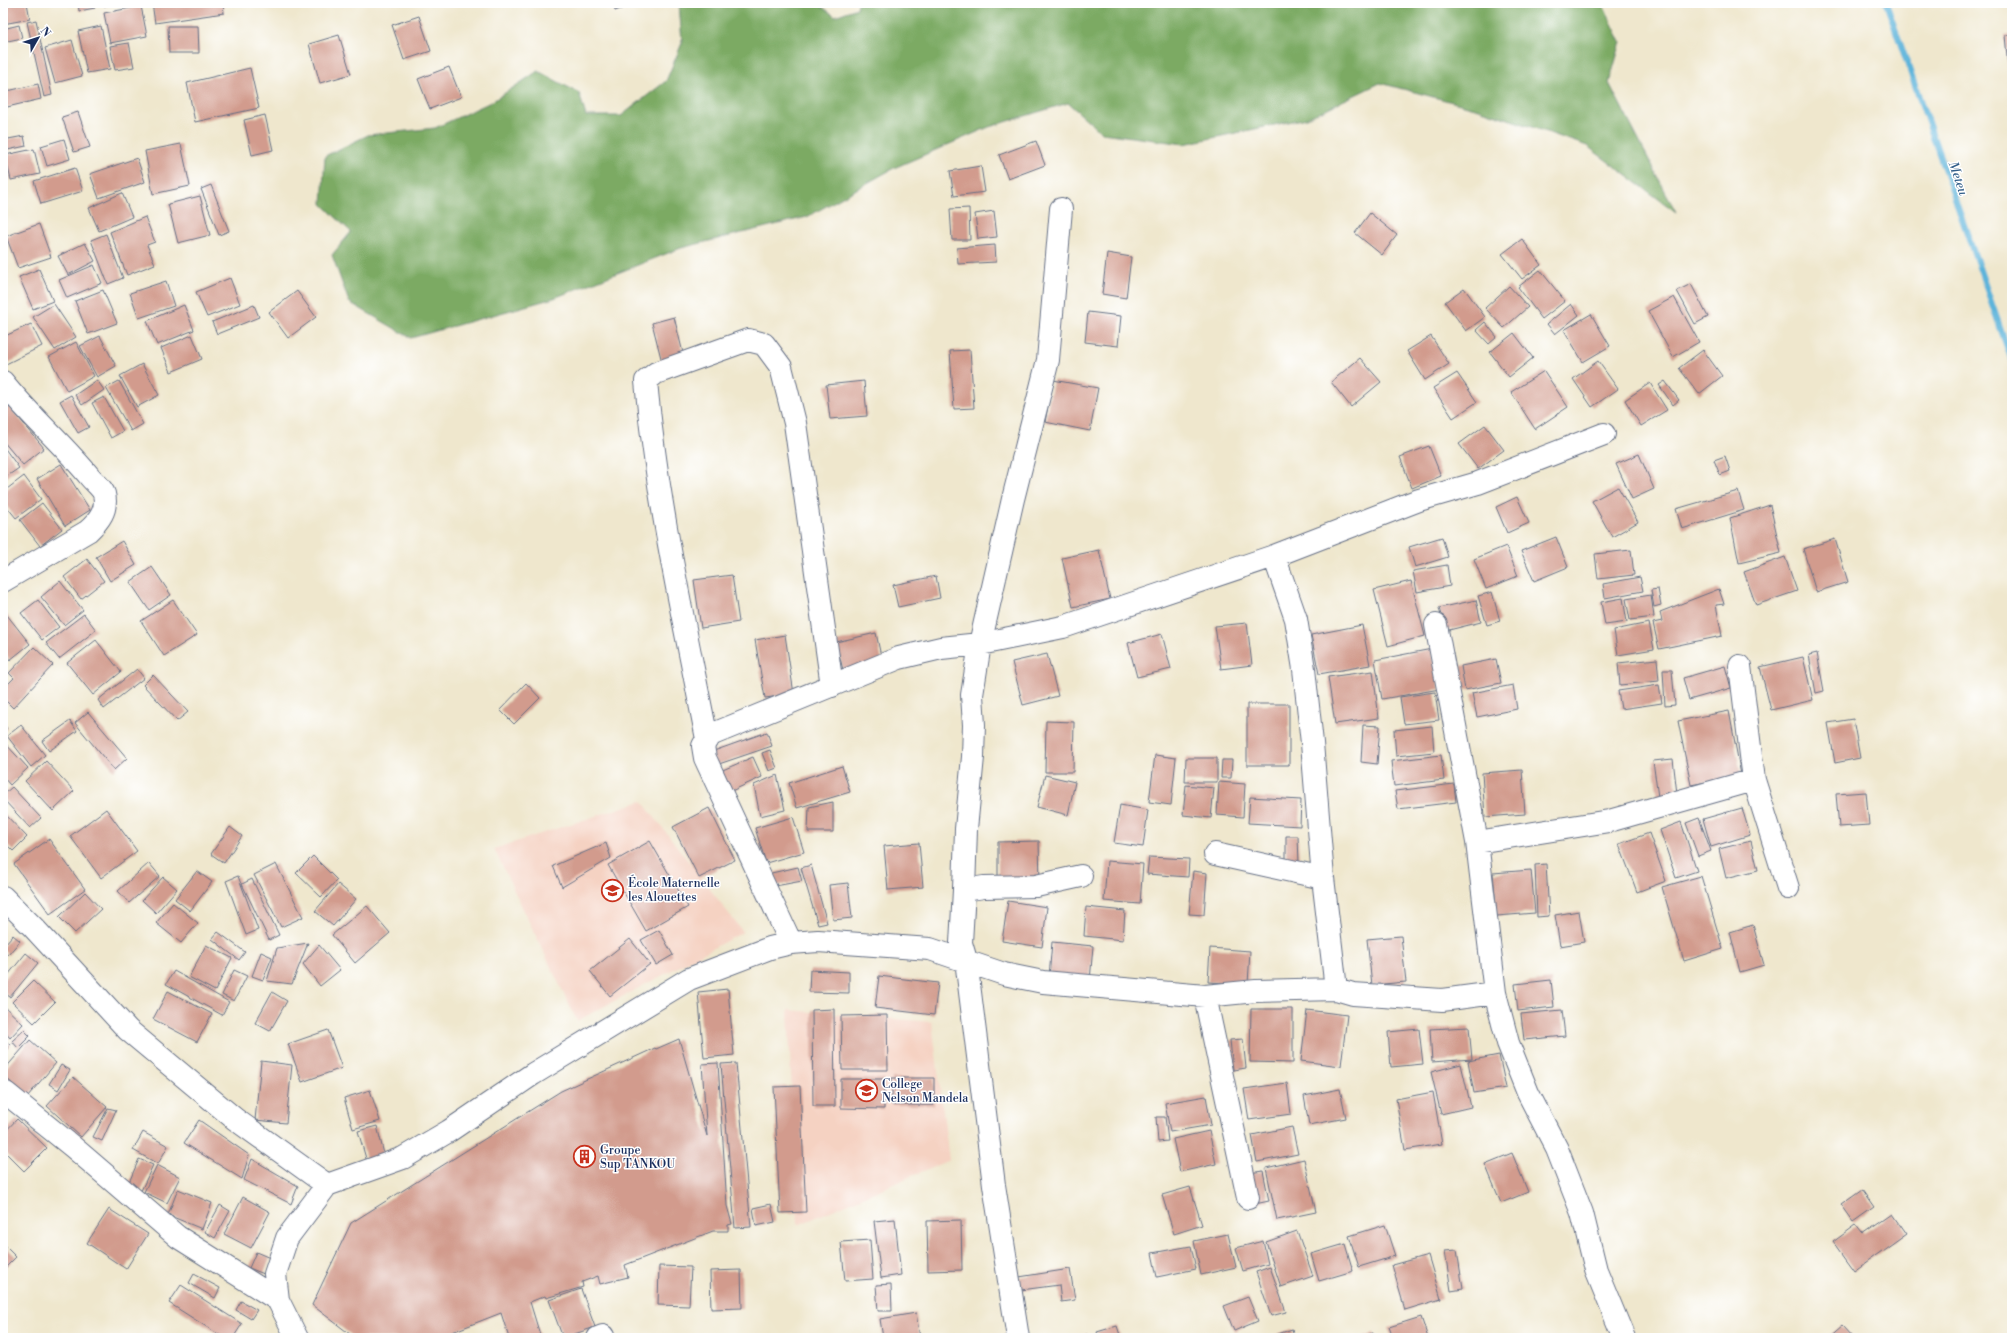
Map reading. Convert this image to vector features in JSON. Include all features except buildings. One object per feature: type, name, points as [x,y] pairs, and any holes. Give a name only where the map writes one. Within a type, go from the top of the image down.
[{"type":"street","points":[[1018,1338],[994,1185],[966,960],[961,943],[966,829],[973,757],[972,695],[980,644],[1013,500],[1048,360],[1061,210]]},
{"type":"street","points":[[707,739],[651,433],[646,381],[656,373],[748,340],[764,344],[781,367],[795,423],[832,686]]},
{"type":"street","points":[[3,382],[15,398],[82,467],[104,493],[105,508],[100,520],[88,531],[3,581]]},
{"type":"street","points":[[791,943],[705,758],[703,746],[707,739],[714,734],[899,658],[941,648],[980,644],[1063,627],[1274,556],[1419,500],[1478,483],[1604,434]]},
{"type":"street","points":[[1274,556],[1296,619],[1304,669],[1312,743],[1323,878],[1336,988]]},
{"type":"street","points":[[1436,625],[1477,842],[1495,993],[1508,1044],[1528,1093],[1557,1149],[1582,1213],[1596,1270],[1624,1338]]},
{"type":"street","points":[[1740,666],[1754,780],[1788,888]]},
{"type":"street","points":[[1477,842],[1609,821],[1754,780]]},
{"type":"street","points":[[1215,854],[1323,878]]},
{"type":"street","points":[[964,890],[984,887],[1036,886],[1081,876]]},
{"type":"street","points":[[3,897],[34,928],[128,1030],[235,1119],[327,1185]]},
{"type":"street","points":[[297,1338],[278,1300],[275,1274],[287,1238],[327,1185],[403,1158],[449,1131],[533,1074],[689,979],[736,960],[791,943],[818,941],[930,949],[1004,974],[1043,982],[1205,996],[1256,991],[1336,988],[1353,994],[1442,1000],[1495,993]]},
{"type":"street","points":[[1205,996],[1248,1198]]},
{"type":"street","points":[[6,1093],[73,1147],[178,1237],[278,1300]]},
{"type":"shaded area","name":"École Maternelle les Alouettes","points":[[642,801],[743,932],[577,1021],[494,849]]},
{"type":"shaded area","name":"College Nelson Mandela","points":[[788,1010],[932,1022],[949,1160],[798,1225]]},
{"type":"green space","points":[[679,3],[817,3],[835,16],[857,8],[858,3],[1602,3],[1621,42],[1609,83],[1676,212],[1587,146],[1479,109],[1380,83],[1307,118],[1184,144],[1102,133],[1068,103],[989,127],[894,168],[807,217],[681,248],[554,298],[411,338],[349,302],[332,255],[351,232],[322,204],[325,156],[368,135],[435,128],[493,101],[538,71],[579,93],[586,116],[621,116],[666,81],[682,43]]},
{"type":"waterway","name":"Meteu","points":[[1886,3],[2012,361]]},
{"type":"place","name":"École Maternelle les Alouettes","points":[[613,890]]},
{"type":"place","name":"College Nelson Mandela","points":[[866,1091]]},
{"type":"place","name":"Groupe Sup TANKOU","points":[[584,1157]]}]
